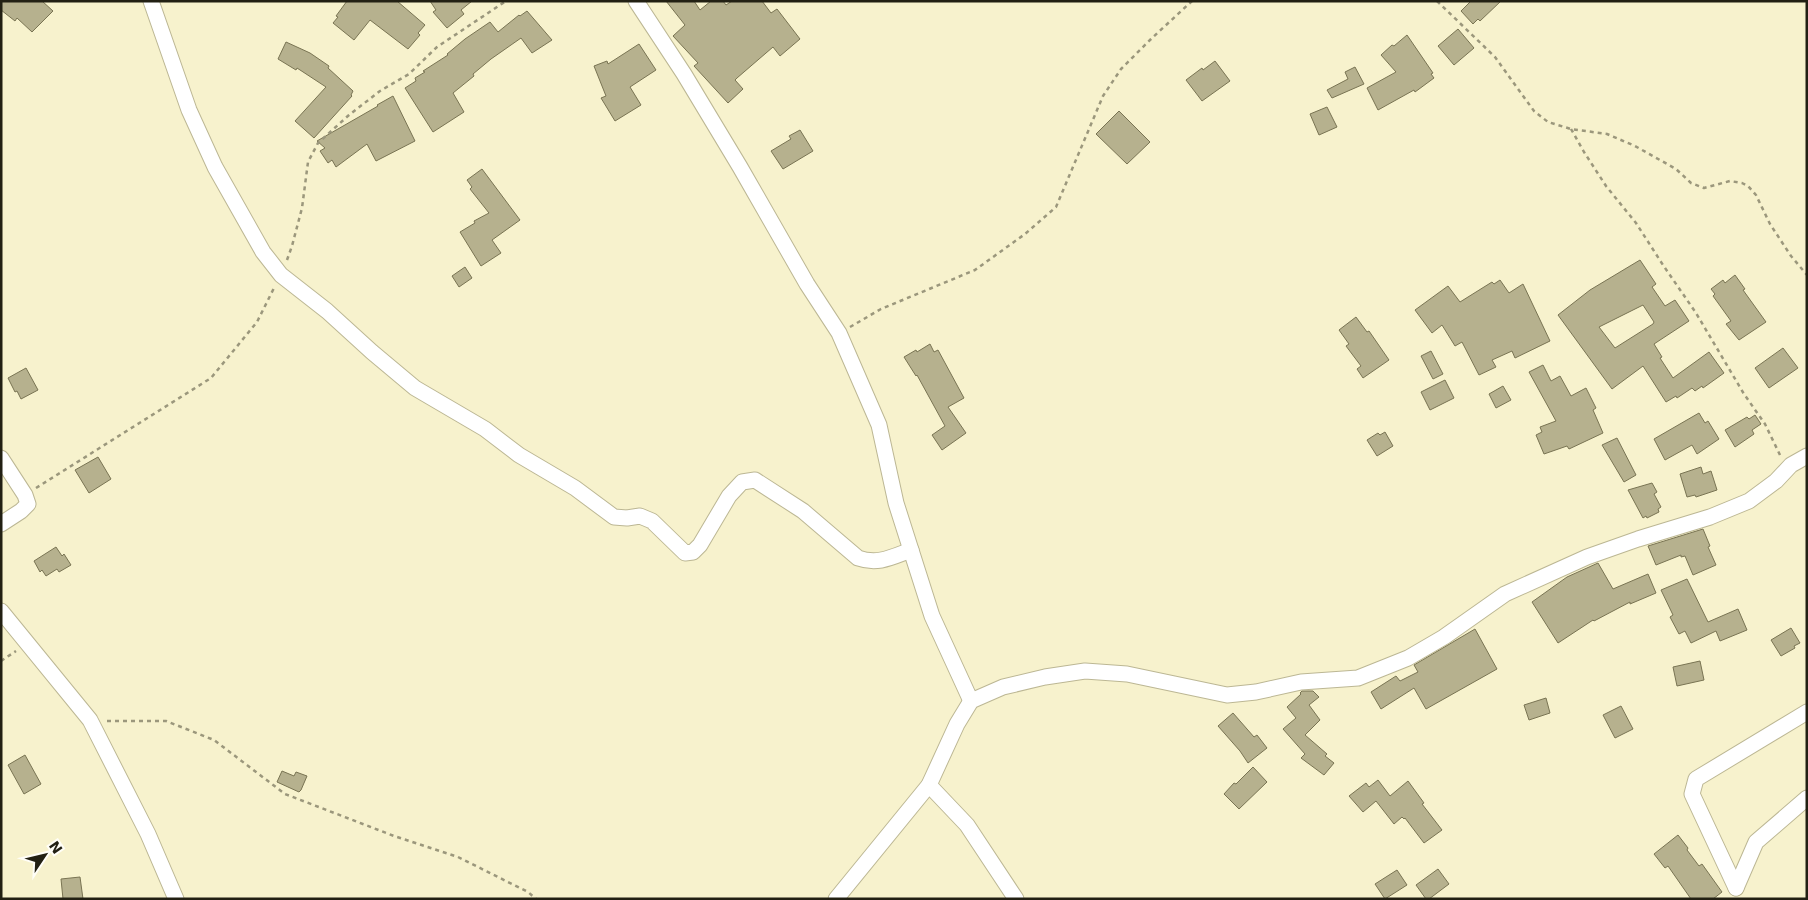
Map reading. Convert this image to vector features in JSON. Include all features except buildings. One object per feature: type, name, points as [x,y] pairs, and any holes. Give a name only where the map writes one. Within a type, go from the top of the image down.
[{"type":"street","points":[[151,1],[189,110],[215,167],[263,252],[281,275],[327,311],[415,388],[485,429],[519,455],[576,488],[614,517],[640,516],[652,521],[685,553],[693,552],[700,545],[729,496],[742,482],[755,480],[802,511],[858,558],[869,562],[883,560],[911,550]]},
{"type":"street","points":[[636,1],[699,100],[807,284],[839,333],[879,425],[896,502],[932,616],[971,700]]},
{"type":"street","points":[[836,899],[929,786],[971,700],[1003,687],[1045,677],[1085,672],[1128,674],[1227,695],[1256,692],[1301,682],[1358,678],[1408,658],[1444,638],[1505,594],[1587,557],[1638,539],[1710,518],[1749,500],[1776,481],[1791,465],[1807,456]]},
{"type":"street","points":[[1,458],[25,495],[28,504],[1,524]]},
{"type":"street","points":[[1,611],[90,720],[148,834],[176,899]]},
{"type":"street","points":[[1807,712],[1696,778],[1692,794],[1736,888],[1756,842],[1807,798]]},
{"type":"street","points":[[929,786],[967,825],[1016,899]]},
{"type":"path","points":[[839,333],[881,309],[975,270],[1025,234],[1056,206],[1103,96],[1117,76],[1150,39],[1192,1]]},
{"type":"path","points":[[1437,1],[1495,57],[1534,111],[1548,122],[1571,129],[1607,134],[1636,146],[1676,169],[1691,183],[1704,188],[1730,181],[1748,186],[1759,201],[1770,224],[1807,276]]},
{"type":"path","points":[[1571,129],[1606,186],[1636,222],[1696,313],[1744,394],[1765,424],[1780,456],[1791,465]]},
{"type":"path","points":[[90,720],[166,721],[214,740],[285,794],[394,836],[458,857],[528,892],[536,899]]}]
